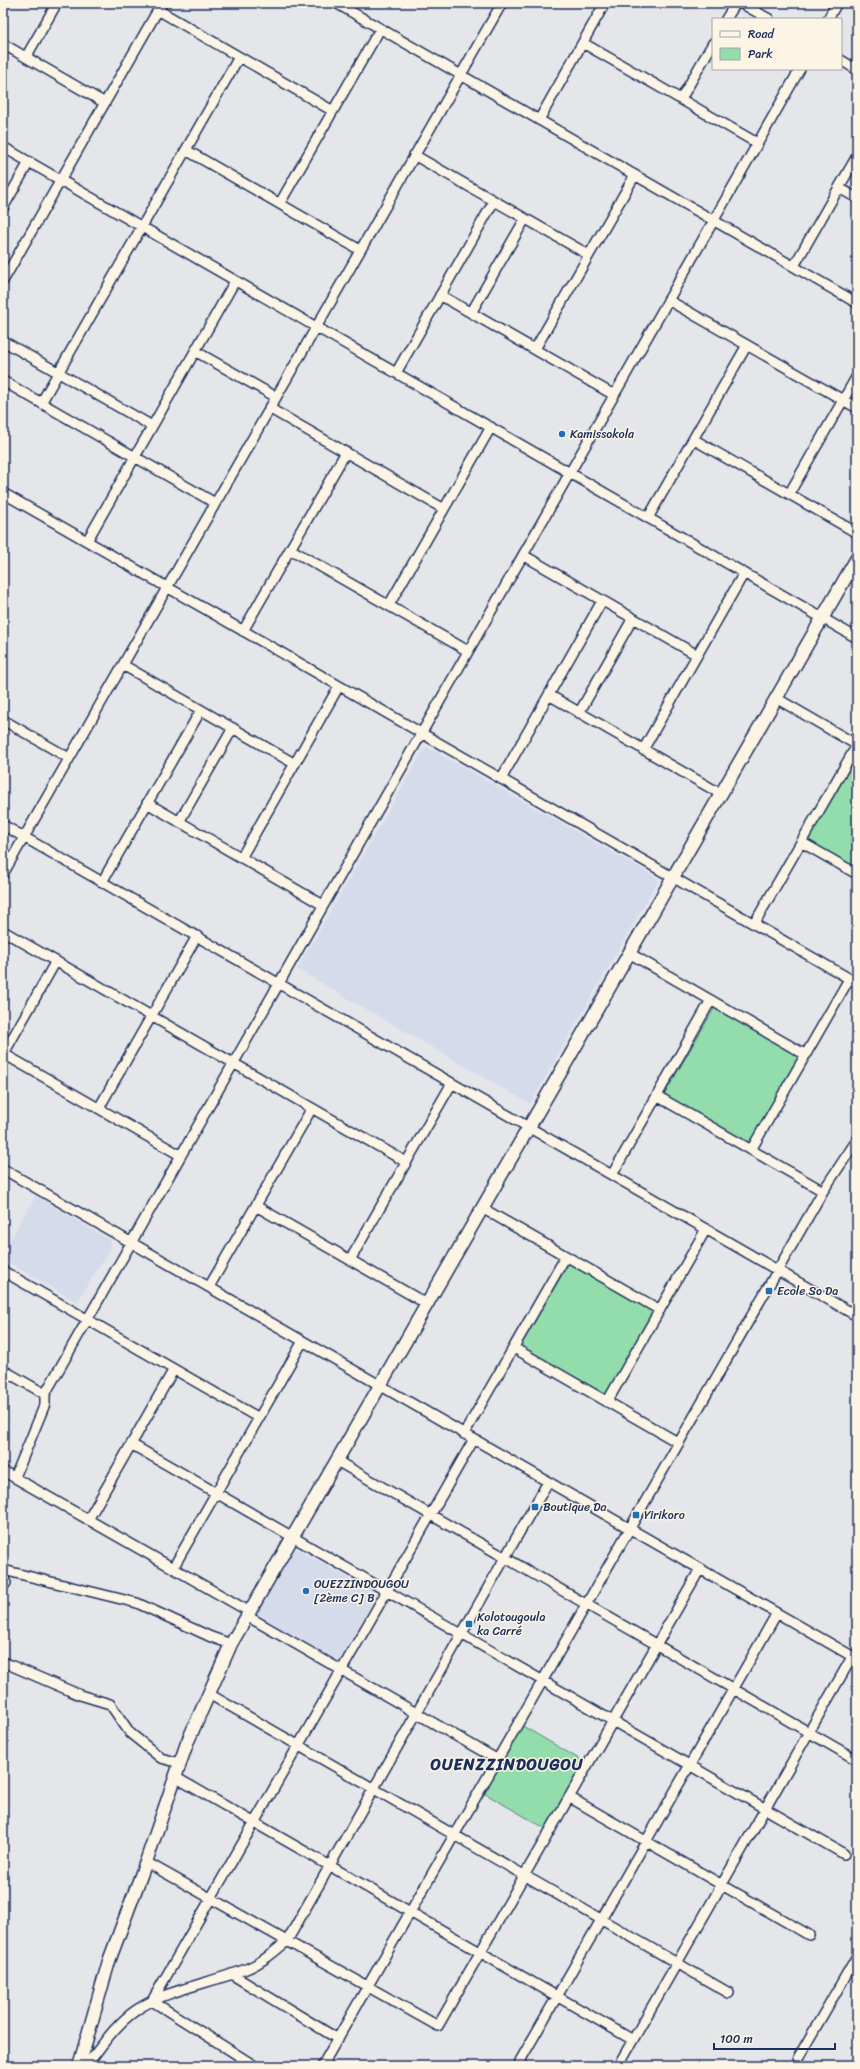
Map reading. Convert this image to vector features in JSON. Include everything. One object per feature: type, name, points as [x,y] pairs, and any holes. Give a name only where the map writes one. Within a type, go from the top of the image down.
[{"type":"street","points":[[26,57],[57,3]]},
{"type":"street","points":[[336,3],[857,303]]},
{"type":"street","points":[[3,874],[502,3]]},
{"type":"street","points":[[538,120],[605,3]]},
{"type":"street","points":[[727,18],[736,3]]},
{"type":"street","points":[[741,3],[767,18]]},
{"type":"street","points":[[829,18],[837,3]]},
{"type":"street","points":[[3,281],[160,7],[239,57],[333,111]]},
{"type":"street","points":[[280,203],[380,29]]},
{"type":"street","points":[[583,43],[757,143]]},
{"type":"street","points":[[3,44],[105,103]]},
{"type":"street","points":[[681,99],[712,45]]},
{"type":"street","points":[[41,403],[239,57]]},
{"type":"street","points":[[842,61],[857,70]]},
{"type":"street","points":[[14,1477],[45,1404],[45,1394],[799,70]]},
{"type":"street","points":[[3,147],[857,638]]},
{"type":"street","points":[[186,150],[360,250]]},
{"type":"street","points":[[414,155],[589,255]]},
{"type":"street","points":[[794,266],[857,156]]},
{"type":"street","points":[[3,208],[29,162]]},
{"type":"street","points":[[535,349],[635,175]]},
{"type":"street","points":[[839,188],[857,198]]},
{"type":"street","points":[[396,373],[494,201]]},
{"type":"street","points":[[471,313],[525,219]]},
{"type":"street","points":[[87,541],[235,281]]},
{"type":"street","points":[[440,295],[614,395]]},
{"type":"street","points":[[668,300],[857,408]]},
{"type":"street","points":[[3,341],[152,426]]},
{"type":"street","points":[[648,518],[747,345]]},
{"type":"street","points":[[195,351],[276,397]]},
{"type":"street","points":[[790,494],[857,376]]},
{"type":"street","points":[[3,381],[215,503]]},
{"type":"street","points":[[270,408],[444,509]]},
{"type":"street","points":[[389,605],[491,427]]},
{"type":"street","points":[[693,439],[857,533]]},
{"type":"street","points":[[243,631],[346,452]]},
{"type":"street","points":[[3,493],[853,981],[806,1055],[751,1150]]},
{"type":"street","points":[[290,549],[468,651]]},
{"type":"street","points":[[523,555],[697,655]]},
{"type":"street","points":[[79,2066],[109,1961],[146,1862],[180,1763],[231,1644],[857,558]]},
{"type":"street","points":[[643,750],[744,573]]},
{"type":"street","points":[[501,779],[602,601]]},
{"type":"street","points":[[579,713],[633,618]]},
{"type":"street","points":[[123,665],[295,764]]},
{"type":"street","points":[[241,858],[340,686]]},
{"type":"street","points":[[548,695],[721,794]]},
{"type":"street","points":[[754,924],[857,745],[776,698]]},
{"type":"street","points":[[102,882],[201,710]]},
{"type":"street","points":[[3,720],[69,758]]},
{"type":"street","points":[[179,822],[233,728]]},
{"type":"street","points":[[147,804],[323,905]]},
{"type":"street","points":[[3,825],[857,1316]]},
{"type":"street","points":[[801,842],[857,874]]},
{"type":"street","points":[[3,931],[406,1162]]},
{"type":"street","points":[[99,1108],[197,936]]},
{"type":"street","points":[[629,953],[806,1055]]},
{"type":"street","points":[[56,961],[3,1054],[180,1155]]},
{"type":"street","points":[[612,1175],[711,1000]]},
{"type":"street","points":[[350,1260],[452,1083]]},
{"type":"street","points":[[657,1096],[823,1191]]},
{"type":"street","points":[[209,1287],[312,1108]]},
{"type":"street","points":[[322,2066],[823,1191],[857,1140]]},
{"type":"street","points":[[3,1169],[855,1658],[809,1732],[618,2066]]},
{"type":"street","points":[[256,1206],[427,1304]]},
{"type":"street","points":[[482,1208],[660,1310]]},
{"type":"street","points":[[607,1402],[706,1229]]},
{"type":"street","points":[[464,1434],[566,1256]]},
{"type":"street","points":[[3,1271],[259,1418]]},
{"type":"street","points":[[173,1568],[303,1341]]},
{"type":"street","points":[[514,1348],[679,1443]]},
{"type":"street","points":[[88,1520],[174,1369]]},
{"type":"street","points":[[3,1370],[45,1394]]},
{"type":"street","points":[[152,2001],[474,1439]]},
{"type":"street","points":[[131,1444],[844,1854]]},
{"type":"street","points":[[337,1461],[857,1760]]},
{"type":"street","points":[[3,1471],[173,1568],[342,1670],[498,1760]]},
{"type":"street","points":[[86,2066],[122,2021],[152,2001],[231,1974],[265,1959],[287,1941],[548,1482]]},
{"type":"street","points":[[146,1862],[438,2026],[700,1569]]},
{"type":"street","points":[[3,1570],[137,1603],[231,1644]]},
{"type":"street","points":[[3,1578],[6,1583],[3,1587]]},
{"type":"street","points":[[520,2061],[777,1613]]},
{"type":"street","points":[[3,1662],[80,1695],[110,1704],[130,1733],[161,1758],[180,1763]]},
{"type":"street","points":[[209,1694],[729,1993]]},
{"type":"street","points":[[175,1777],[633,2040]]},
{"type":"street","points":[[569,1797],[809,1935]]},
{"type":"street","points":[[798,2058],[857,1956]]},
{"type":"street","points":[[231,1974],[338,2039]]},
{"type":"street","points":[[152,2001],[255,2066]]},
{"type":"shaded area","points":[[426,746],[659,879],[530,1104],[297,969]]},
{"type":"shaded area","points":[[36,1196],[110,1240],[111,1248],[77,1302],[3,1259],[3,1251]]},
{"type":"shaded area","points":[[293,1547],[377,1594],[339,1661],[256,1614]]},
{"type":"green space","points":[[857,757],[857,869],[808,840]]},
{"type":"green space","points":[[715,1007],[801,1057],[750,1146],[664,1095]]},
{"type":"green space","points":[[570,1261],[656,1311],[605,1399],[519,1349]]},
{"type":"green space","points":[[521,1725],[586,1763],[548,1830],[482,1792]]},
{"type":"place","name":"Kamissokola","points":[[562,434]]},
{"type":"place","name":"Ecole So Da","points":[[769,1291]]},
{"type":"place","name":"Boutique Da","points":[[535,1507]]},
{"type":"place","name":"Yirikoro","points":[[636,1515]]},
{"type":"place","name":"OUEZZINDOUGOU [2ème C] B","points":[[306,1591]]},
{"type":"place","name":"Kolotougoula ka Carré","points":[[469,1624]]},
{"type":"district","name":"OUENZZINDOUGOU","points":[[507,1764]]}]
